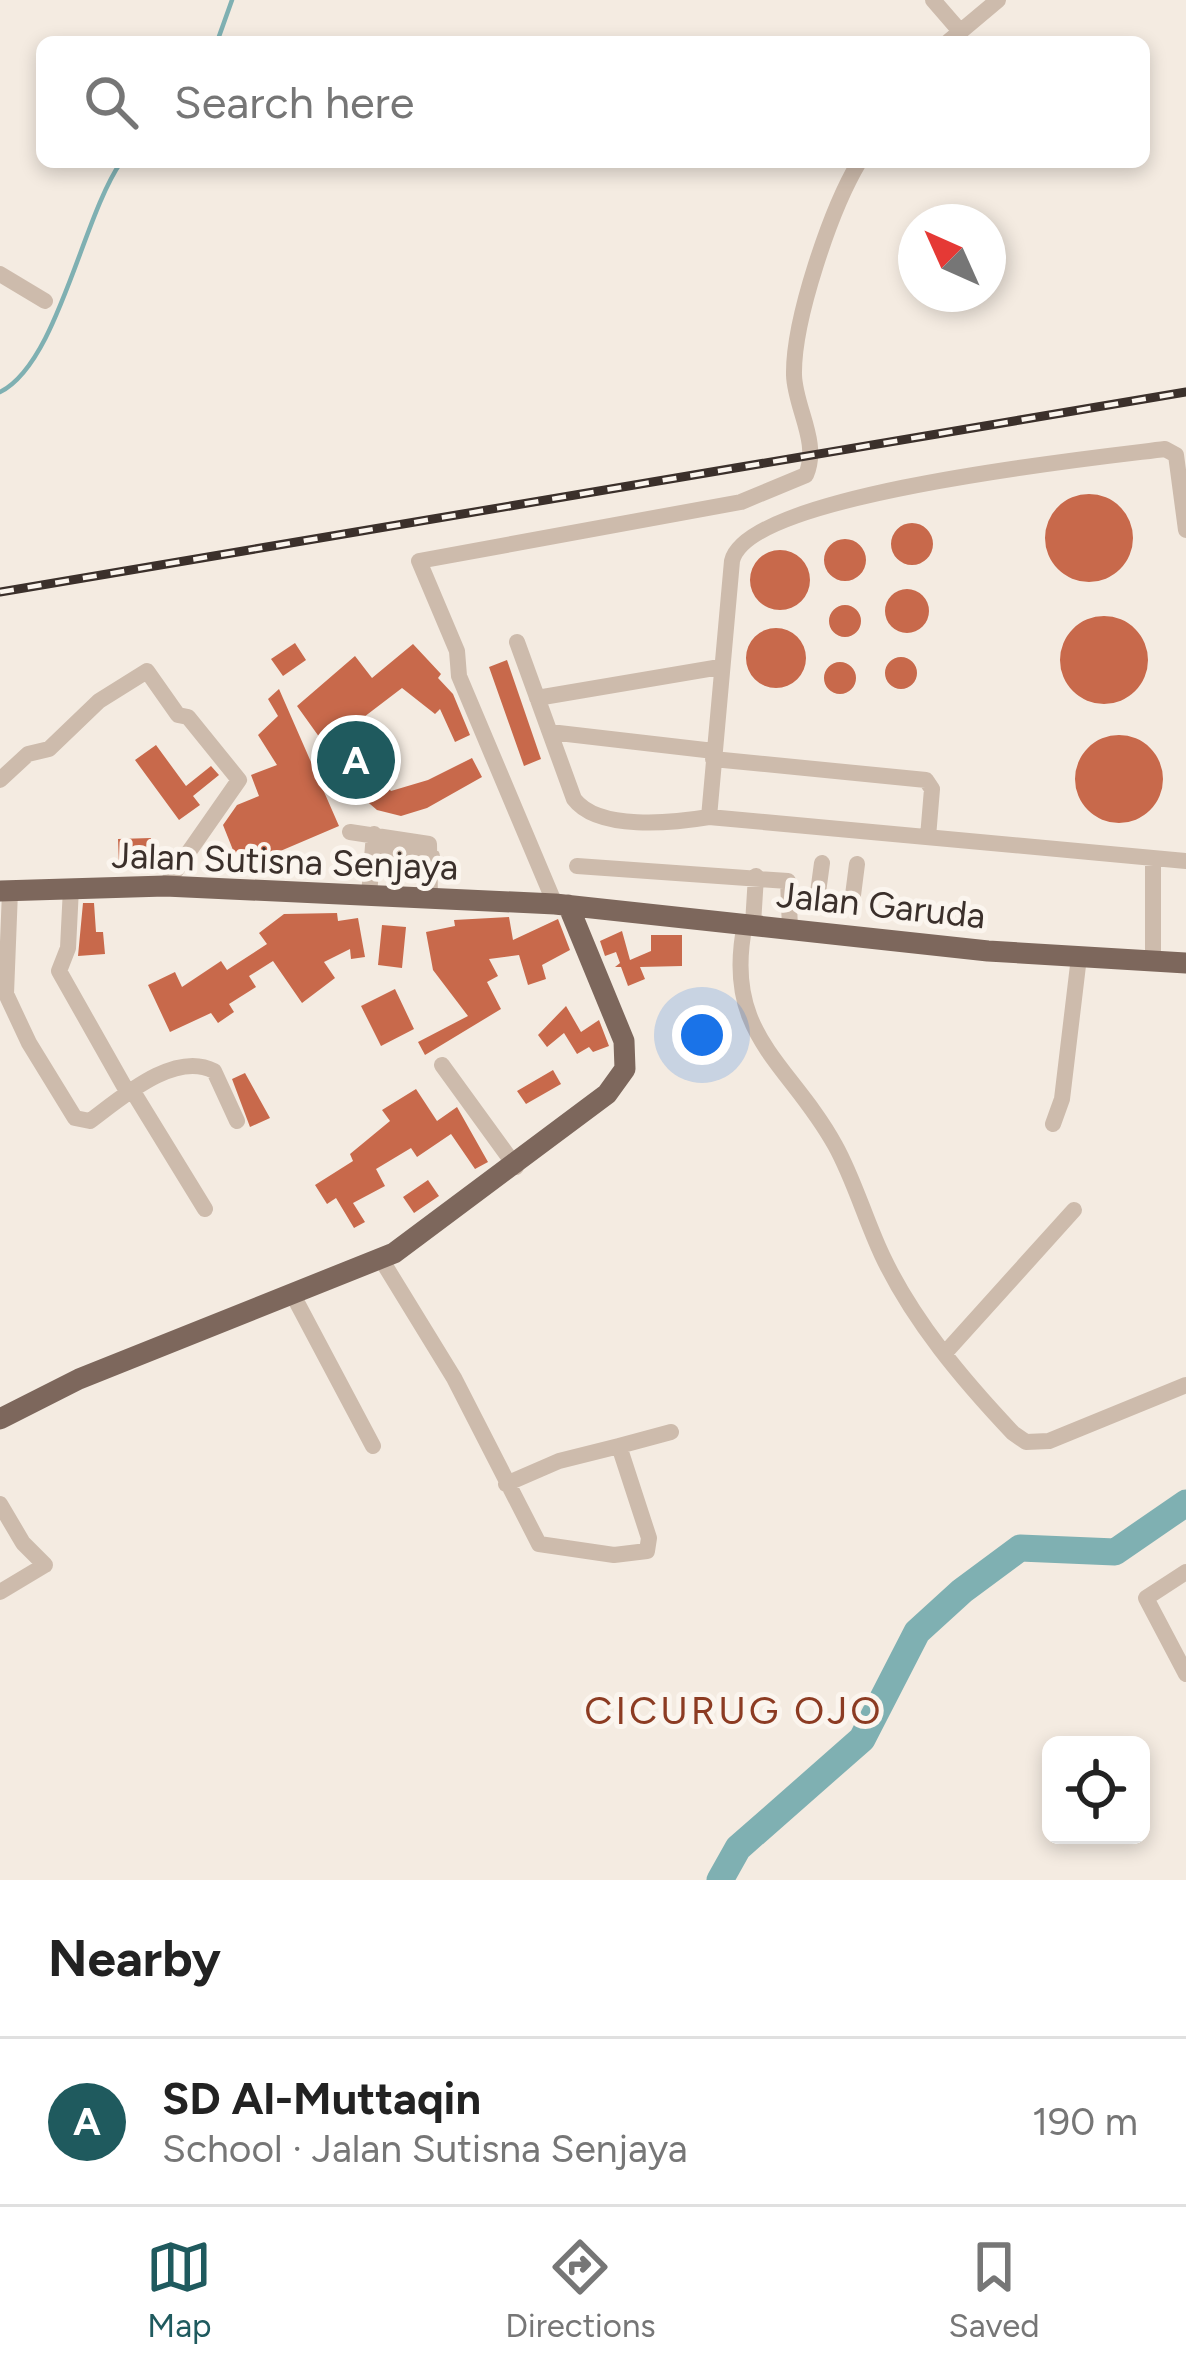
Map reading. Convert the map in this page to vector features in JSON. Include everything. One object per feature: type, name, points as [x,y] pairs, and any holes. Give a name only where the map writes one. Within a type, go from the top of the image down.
[{"type":"main road","name":"Jalan Sutisna Senjaya","points":[[5,891],[165,886],[562,905]]},
{"type":"main road","name":"Jalan Garuda","points":[[562,905],[1079,957],[1186,963]]},
{"type":"main road","points":[[0,1419],[79,1379],[382,1259],[517,1167],[613,1089],[626,1063],[621,1031],[562,905]]},
{"type":"street","points":[[933,0],[953,36],[998,0]]},
{"type":"street","points":[[562,905],[459,676],[458,651],[418,563],[424,557],[741,502],[806,475],[809,435],[794,382],[796,352],[831,217],[856,168]]},
{"type":"street","points":[[0,274],[45,301]]},
{"type":"street","points":[[709,817],[719,667],[734,550],[750,535],[799,513],[995,471],[1168,448],[1176,455],[1186,530]]},
{"type":"street","points":[[517,642],[574,799],[589,813],[680,822],[709,817],[1186,861]]},
{"type":"street","points":[[537,698],[719,667]]},
{"type":"street","points":[[0,780],[28,754],[49,749],[98,700],[147,671],[166,701],[188,717],[239,781],[165,886]]},
{"type":"street","points":[[550,732],[926,780],[932,789],[928,837]]},
{"type":"street","points":[[350,832],[374,842],[423,840],[432,856],[430,898]]},
{"type":"street","points":[[369,896],[374,842]]},
{"type":"street","points":[[1153,858],[1153,962]]},
{"type":"street","points":[[817,900],[822,863]]},
{"type":"street","points":[[790,895],[855,901],[857,864]]},
{"type":"street","points":[[577,866],[788,881],[790,928]]},
{"type":"street","points":[[756,876],[739,967],[754,1029],[836,1147],[883,1257],[945,1353],[1020,1437],[1049,1441],[1186,1385]]},
{"type":"street","points":[[71,888],[69,940],[59,971],[206,1209]]},
{"type":"street","points":[[5,891],[11,959],[2,981],[20,1027],[75,1118],[90,1121],[166,1072],[208,1067],[237,1120]]},
{"type":"street","points":[[1053,1124],[1064,1086],[1079,957]]},
{"type":"street","points":[[442,1064],[517,1167]]},
{"type":"street","points":[[945,1353],[1074,1210]]},
{"type":"street","points":[[382,1259],[454,1378],[539,1544],[640,1555],[650,1542],[619,1446]]},
{"type":"street","points":[[294,1297],[373,1446]]},
{"type":"street","points":[[506,1484],[559,1461],[671,1432]]},
{"type":"street","points":[[0,1504],[23,1543],[45,1565],[0,1592]]},
{"type":"street","points":[[1180,1678],[1146,1599],[1150,1591],[1186,1572]]},
{"type":"building","points":[[1089,494],[1106,497],[1120,507],[1130,521],[1130,555],[1120,569],[1106,579],[1089,582],[1072,579],[1058,569],[1048,555],[1045,538],[1048,521],[1058,507],[1072,497]]},
{"type":"building","points":[[912,523],[927,529],[933,544],[927,559],[912,565],[897,559],[891,544],[897,529]]},
{"type":"building","points":[[845,539],[860,545],[866,560],[860,575],[845,581],[830,575],[824,560],[830,545]]},
{"type":"building","points":[[780,550],[801,559],[810,580],[801,601],[780,610],[759,601],[750,580],[759,559]]},
{"type":"building","points":[[907,589],[923,595],[929,611],[923,627],[907,633],[891,627],[885,611],[891,595]]},
{"type":"building","points":[[845,605],[856,610],[861,621],[856,632],[845,637],[834,632],[829,621],[834,610]]},
{"type":"building","points":[[1104,616],[1121,619],[1135,629],[1145,643],[1145,677],[1135,691],[1121,701],[1104,704],[1087,701],[1073,691],[1063,677],[1060,660],[1063,643],[1073,629],[1087,619]]},
{"type":"building","points":[[776,628],[797,637],[806,658],[797,679],[776,688],[755,679],[746,658],[755,637]]},
{"type":"building","points":[[295,643],[306,660],[283,676],[271,659]]},
{"type":"building","points":[[413,644],[441,674],[438,678],[453,694],[470,735],[455,742],[440,709],[435,714],[402,688],[343,733],[391,791],[428,780],[472,758],[482,777],[427,808],[401,816],[377,810],[363,798],[297,706],[355,656],[372,678]]},
{"type":"building","points":[[901,657],[912,662],[917,673],[912,684],[901,689],[890,684],[885,673],[890,662]]},
{"type":"building","points":[[507,660],[541,759],[524,766],[489,667]]},
{"type":"building","points":[[840,662],[852,666],[856,678],[852,690],[840,694],[828,690],[824,678],[828,666]]},
{"type":"building","points":[[279,689],[339,826],[250,864],[247,856],[237,860],[223,825],[237,805],[259,796],[251,775],[277,765],[258,735],[278,716],[268,699]]},
{"type":"building","points":[[1119,735],[1136,738],[1150,748],[1160,762],[1160,796],[1150,810],[1136,820],[1119,823],[1102,820],[1088,810],[1078,796],[1075,779],[1078,762],[1088,748],[1102,738]]},
{"type":"building","points":[[156,745],[186,786],[211,766],[219,775],[193,796],[200,805],[179,820],[135,760]]},
{"type":"building","points":[[151,838],[152,865],[119,866],[118,839]]},
{"type":"building","points":[[83,903],[94,903],[96,932],[103,932],[105,954],[78,956]]},
{"type":"building","points":[[337,913],[338,921],[358,918],[365,957],[351,959],[350,949],[324,962],[335,978],[302,1003],[273,961],[249,976],[256,987],[229,1004],[234,1012],[218,1023],[211,1013],[170,1032],[148,985],[175,972],[182,987],[221,961],[227,970],[267,944],[259,933],[284,914]]},
{"type":"building","points":[[509,917],[513,940],[558,919],[570,950],[542,965],[546,979],[528,985],[519,955],[489,959],[498,976],[487,982],[501,1009],[425,1055],[418,1042],[468,1016],[433,970],[426,932],[455,926],[454,920]]},
{"type":"building","points":[[382,925],[406,927],[402,968],[378,965]]},
{"type":"building","points":[[622,931],[630,960],[651,951],[651,935],[682,935],[682,966],[640,967],[645,979],[628,986],[621,967],[615,967],[620,963],[616,952],[605,956],[600,941]]},
{"type":"building","points":[[395,989],[414,1029],[381,1046],[361,1006]]},
{"type":"building","points":[[566,1006],[581,1032],[599,1020],[609,1046],[593,1052],[589,1047],[577,1054],[564,1033],[547,1047],[538,1035]]},
{"type":"building","points":[[553,1070],[561,1084],[526,1104],[517,1091]]},
{"type":"building","points":[[245,1073],[270,1118],[250,1127],[232,1079]]},
{"type":"building","points":[[416,1089],[437,1121],[457,1107],[488,1162],[475,1169],[451,1134],[417,1157],[411,1148],[376,1169],[385,1186],[353,1203],[365,1222],[354,1228],[336,1198],[327,1204],[315,1185],[353,1161],[350,1154],[390,1121],[382,1110]]},
{"type":"building","points":[[428,1180],[439,1196],[414,1213],[403,1197]]},
{"type":"waterway","points":[[219,36],[232,0]]},
{"type":"waterway","points":[[0,392],[38,352],[118,168]]},
{"type":"waterway","points":[[720,1880],[738,1848],[862,1739],[917,1632],[962,1591],[1020,1548],[1115,1552],[1186,1503]]},
{"type":"railway","points":[[0,592],[1186,392]]},
{"type":"place","name":"SD Al-Muttaqin","points":[[356,760]]},
{"type":"district","name":"CICURUG OJO","points":[[734,1710]]}]
